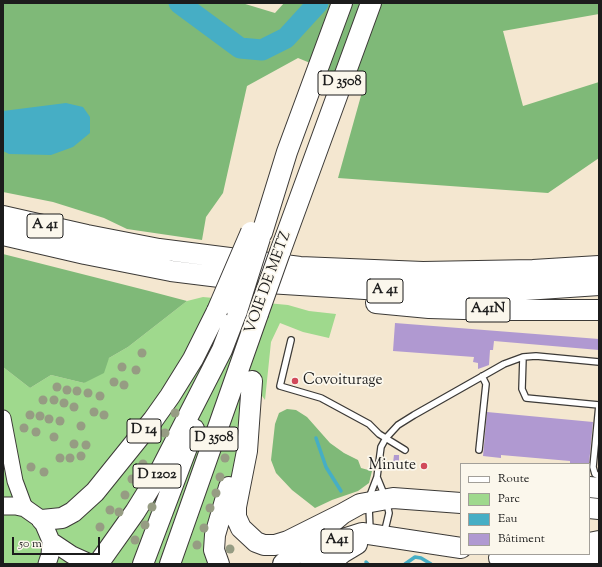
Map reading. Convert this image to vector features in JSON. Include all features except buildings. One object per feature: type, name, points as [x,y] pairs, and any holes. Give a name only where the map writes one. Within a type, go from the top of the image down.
[{"type":"highway","name":"D 3508","points":[[287,152],[342,3]]},
{"type":"highway","name":"VOIE DE METZ","points":[[170,564],[262,314],[284,244],[371,3]]},
{"type":"highway","name":"D 14","points":[[42,520],[62,518],[73,512],[95,492],[153,420],[170,396],[193,359],[257,232],[287,152]]},
{"type":"highway","name":"A 41","points":[[3,216],[87,235],[159,249],[300,267],[353,270],[487,272],[599,266]]},
{"type":"highway","name":"VOIE DE METZ","points":[[98,564],[112,547],[146,496],[222,350],[237,312],[257,232]]},
{"type":"highway","name":"A 41","points":[[3,235],[85,254],[171,271],[268,283],[397,291],[525,290],[599,285]]},
{"type":"highway","points":[[487,272],[599,254]]},
{"type":"highway","name":"A41N","points":[[171,271],[206,279],[290,293],[429,308],[599,310]]},
{"type":"highway","points":[[219,564],[214,550],[216,535],[239,451],[252,381],[262,314]]},
{"type":"highway","points":[[144,561],[222,350]]},
{"type":"highway","points":[[252,381],[247,451],[236,508],[236,518],[241,528],[256,542],[275,545],[288,541],[342,514]]},
{"type":"highway","points":[[283,564],[352,507],[378,500],[460,503]]},
{"type":"highway","points":[[329,564],[355,545],[377,534],[460,548]]},
{"type":"highway","name":"A41","points":[[310,564],[318,555],[337,541],[354,535],[377,534]]},
{"type":"highway","points":[[540,555],[599,561]]},
{"type":"highway","points":[[501,559],[545,564]]},
{"type":"main road","points":[[3,418],[15,480],[25,508]]},
{"type":"main road","points":[[3,466],[7,444]]},
{"type":"main road","points":[[3,506],[25,508],[42,520],[49,533],[51,541],[50,555],[47,564]]},
{"type":"main road","points":[[51,541],[72,555],[92,564]]},
{"type":"lane","points":[[291,340],[280,386],[321,398],[369,424],[386,438],[405,450]]},
{"type":"lane","points":[[377,534],[377,477],[380,452],[386,438],[402,422],[504,364],[523,357],[536,356],[599,362]]},
{"type":"lane","points":[[523,357],[522,389],[526,398],[599,405],[593,471],[599,476]]},
{"type":"lane","points":[[479,450],[486,384],[482,376]]},
{"type":"lane","points":[[402,422],[406,427]]},
{"type":"lane","points":[[377,477],[371,488],[388,521],[377,534]]},
{"type":"green space","points":[[3,3],[242,3],[275,13],[284,3],[599,3],[599,14],[503,31],[523,106],[599,82],[599,158],[548,193],[338,178],[364,85],[298,58],[247,86],[223,193],[206,217],[202,240],[127,229],[104,218],[53,202],[3,192]]},
{"type":"green space","points":[[3,254],[187,301],[128,347],[109,358],[104,373],[84,383],[51,375],[30,388],[3,367]]},
{"type":"green space","points":[[203,297],[288,305],[309,311],[336,314],[329,338],[303,332],[280,323],[271,342],[265,400],[252,382],[215,564],[3,564],[3,367],[30,388],[51,375],[84,383],[109,358],[128,347],[187,301]]},
{"type":"green space","points":[[287,409],[296,410],[307,417],[330,443],[344,453],[358,460],[361,468],[372,471],[369,483],[358,491],[315,508],[292,490],[276,473],[271,460],[275,424],[279,413]]},
{"type":"water","points":[[66,103],[83,107],[90,117],[90,133],[73,147],[51,155],[9,154],[3,151],[3,111]]},
{"type":"waterway","points":[[179,3],[240,48],[262,50],[286,38],[318,3]]},
{"type":"waterway","points":[[316,438],[326,467],[341,491]]},
{"type":"waterway","points":[[405,564],[415,557],[421,558],[431,564]]},
{"type":"place","name":"Covoiturage","points":[[295,381]]},
{"type":"place","name":"Minute","points":[[424,466]]}]
